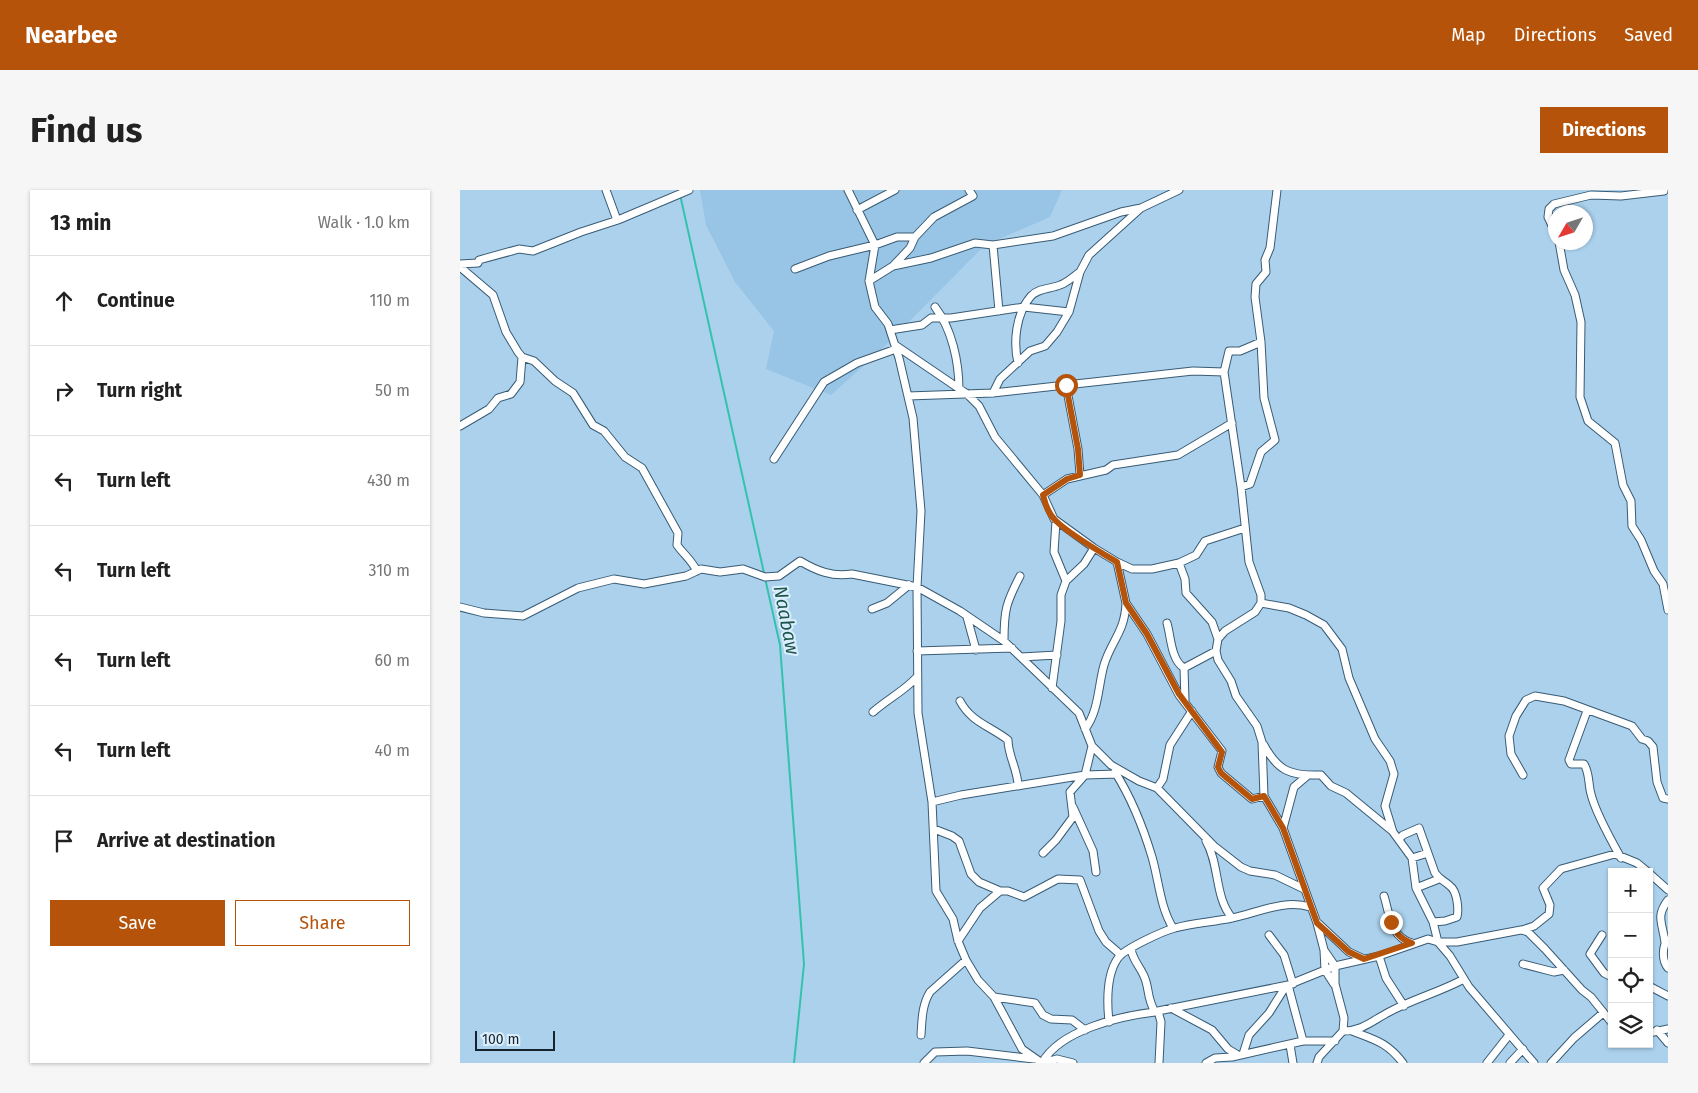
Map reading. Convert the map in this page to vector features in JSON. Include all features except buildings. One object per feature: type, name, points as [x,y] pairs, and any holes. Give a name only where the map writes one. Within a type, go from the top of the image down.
[{"type":"street","points":[[606,190],[617,220]]},
{"type":"street","points":[[460,266],[478,263],[479,260],[519,249],[533,251],[617,220],[688,190]]},
{"type":"street","points":[[848,190],[875,245],[869,282],[876,307],[890,330],[913,418],[921,511],[913,586],[918,713],[932,802],[936,891],[953,919],[958,941],[966,960],[978,980],[994,997],[1022,1049],[1042,1063],[1057,1059],[1073,1063]]},
{"type":"street","points":[[857,210],[895,190]]},
{"type":"street","points":[[869,282],[893,266],[910,248],[915,237],[934,217],[973,196],[969,190]]},
{"type":"street","points":[[893,266],[931,258],[975,243],[993,245],[1053,236],[1121,212],[1141,208],[1179,190]]},
{"type":"street","points":[[1241,487],[1250,484],[1261,452],[1275,440],[1264,398],[1261,342],[1255,297],[1256,284],[1266,272],[1265,260],[1270,248],[1277,190]]},
{"type":"street","points":[[1553,205],[1591,195],[1621,196],[1665,191]]},
{"type":"street","points":[[993,393],[1000,378],[1030,351],[1045,346],[1070,312],[1080,272],[1089,255],[1141,208]]},
{"type":"street","points":[[795,269],[829,256],[875,245],[898,237],[915,237]]},
{"type":"street","points":[[993,245],[999,311]]},
{"type":"street","points":[[1560,250],[1564,270],[1575,295],[1581,322],[1580,397],[1588,421],[1615,443],[1623,485],[1631,501],[1632,526],[1642,540],[1654,571],[1664,584],[1668,610]]},
{"type":"street","points":[[460,266],[493,295],[506,332],[522,356],[534,362],[555,381],[573,393],[593,425],[604,431],[625,457],[642,468],[678,534],[677,545],[682,552],[690,557],[697,570]]},
{"type":"street","points":[[1018,363],[1014,345],[1015,336],[1031,295],[1044,289],[1061,285],[1080,272]]},
{"type":"street","points":[[935,307],[944,318],[954,350],[959,390]]},
{"type":"street","points":[[890,330],[922,325],[932,318],[1025,307],[1070,312]]},
{"type":"street","points":[[1218,639],[1225,631],[1255,612],[1261,603],[1258,587],[1249,562],[1241,487],[1224,372],[1229,350],[1240,351],[1261,342]]},
{"type":"street","points":[[895,347],[967,394],[978,406],[1002,447],[1043,495],[1046,507],[1056,521],[1117,562],[1132,569],[1152,569],[1179,563],[1196,555],[1205,541],[1245,528]]},
{"type":"street","points":[[774,459],[824,382],[857,363],[895,347]]},
{"type":"street","points":[[460,426],[489,409],[498,398],[511,394],[520,382],[522,356]]},
{"type":"street","points":[[908,396],[993,393],[1193,371],[1224,372]]},
{"type":"street","points":[[1066,385],[1078,449],[1080,475]]},
{"type":"street","points":[[1043,495],[1067,479],[1106,470],[1113,465],[1178,455],[1232,423]]},
{"type":"street","points":[[1056,521],[1054,552],[1066,580]]},
{"type":"street","points":[[1052,688],[1057,655],[1061,595],[1066,580],[1084,564],[1094,548]]},
{"type":"street","points":[[460,607],[484,613],[523,616],[578,588],[614,579],[644,584],[686,576],[701,569],[720,572],[743,569],[765,576],[779,576],[800,561],[818,572],[841,576],[852,574],[913,586],[1004,641],[1079,713],[1092,746],[1111,765],[1135,807],[1152,858],[1163,904],[1173,928]]},
{"type":"street","points":[[1085,729],[1098,699],[1104,664],[1125,620],[1126,603],[1117,562]]},
{"type":"street","points":[[1179,563],[1186,579],[1186,594],[1212,622],[1218,639],[1216,651],[1218,660],[1231,681],[1236,696],[1257,726],[1262,742],[1277,766],[1294,774],[1307,776],[1321,775],[1332,786],[1346,793],[1393,832],[1412,858],[1416,888],[1433,922],[1438,942],[1450,956],[1464,979],[1534,1063]]},
{"type":"street","points":[[1004,641],[1006,602],[1020,576]]},
{"type":"street","points":[[872,609],[887,603],[913,586]]},
{"type":"street","points":[[1126,603],[1147,634],[1185,702],[1210,733],[1222,752],[1218,767],[1221,773],[1252,799],[1264,796]]},
{"type":"street","points":[[1261,603],[1289,608],[1324,625],[1342,649],[1348,678],[1376,739],[1390,761],[1394,774],[1384,806],[1393,832]]},
{"type":"street","points":[[967,617],[976,650]]},
{"type":"street","points":[[1167,623],[1175,657],[1178,664],[1184,668]]},
{"type":"street","points":[[916,651],[1012,648]]},
{"type":"street","points":[[1184,668],[1216,651]]},
{"type":"street","points":[[1021,657],[1057,655]]},
{"type":"street","points":[[1184,668],[1185,702]]},
{"type":"street","points":[[873,712],[889,698],[904,690],[917,677]]},
{"type":"street","points":[[1523,775],[1511,754],[1509,736],[1516,716],[1526,700],[1535,696],[1581,706],[1587,711],[1597,712],[1632,726],[1642,739],[1648,741],[1653,747],[1657,782],[1663,798],[1668,800]]},
{"type":"street","points":[[960,701],[973,719],[995,730],[1008,740],[1011,761],[1018,777],[1018,786]]},
{"type":"street","points":[[1587,711],[1569,760],[1571,764],[1584,764],[1588,770],[1591,794],[1612,843],[1621,858]]},
{"type":"street","points":[[1157,788],[1163,779],[1170,745],[1192,712]]},
{"type":"street","points":[[1262,742],[1264,796],[1283,828],[1317,923],[1324,950],[1325,970],[1334,984],[1344,1018],[1343,1031],[1319,1057],[1317,1063]]},
{"type":"street","points":[[1043,853],[1070,823],[1073,817],[1070,792],[1085,775],[1092,746]]},
{"type":"street","points":[[1111,765],[1139,781],[1157,788],[1200,832],[1241,867],[1250,871],[1275,875],[1304,890]]},
{"type":"street","points":[[932,802],[1085,775],[1117,774]]},
{"type":"street","points":[[1283,828],[1294,787],[1307,776]]},
{"type":"street","points":[[1071,804],[1093,852],[1096,872]]},
{"type":"street","points":[[1399,839],[1419,828],[1439,879],[1453,889],[1459,910],[1457,917],[1445,922],[1433,922]]},
{"type":"street","points":[[934,829],[959,841],[971,874],[979,882],[1000,892]]},
{"type":"street","points":[[1200,832],[1211,850],[1222,903],[1232,918]]},
{"type":"street","points":[[1412,858],[1428,852]]},
{"type":"street","points":[[1042,1063],[1046,1056],[1062,1040],[1132,1014],[1289,985],[1335,966],[1379,956],[1428,939],[1438,942],[1467,941],[1534,926],[1550,914],[1550,904],[1543,888],[1561,869],[1615,854],[1637,863],[1644,868]]},
{"type":"street","points":[[1653,876],[1668,890]]},
{"type":"street","points":[[958,941],[980,908],[1000,892],[1008,891],[1024,897],[1033,894],[1058,879],[1080,880],[1099,931],[1106,942],[1121,955]]},
{"type":"street","points":[[1416,888],[1439,879]]},
{"type":"street","points":[[1384,896],[1396,934],[1403,940],[1412,943]]},
{"type":"street","points":[[1668,900],[1661,909],[1659,917],[1664,926],[1666,941],[1664,962],[1668,968]]},
{"type":"street","points":[[1108,1022],[1107,1004],[1111,978],[1116,962],[1121,955],[1173,928],[1232,918],[1297,903],[1310,907]]},
{"type":"street","points":[[1317,923],[1349,952],[1364,959]]},
{"type":"street","points":[[1521,930],[1528,932],[1545,949],[1608,1019]]},
{"type":"street","points":[[1269,935],[1284,955],[1289,985],[1303,1041]]},
{"type":"street","points":[[1602,935],[1590,954],[1604,974],[1608,976]]},
{"type":"street","points":[[1132,949],[1132,958],[1146,980],[1148,1002],[1156,1011],[1161,1022],[1159,1063]]},
{"type":"street","points":[[1324,950],[1335,966],[1334,984]]},
{"type":"street","points":[[1379,956],[1386,978],[1404,1006]]},
{"type":"street","points":[[921,1035],[923,1008],[926,998],[930,992],[966,960]]},
{"type":"street","points":[[1523,964],[1554,972],[1564,970]]},
{"type":"street","points":[[1352,1031],[1372,1024],[1389,1012],[1464,979]]},
{"type":"street","points":[[1241,1055],[1249,1035],[1269,1013],[1289,985]]},
{"type":"street","points":[[1653,988],[1668,996]]},
{"type":"street","points":[[994,997],[1035,1004],[1043,1014],[1051,1019],[1072,1020],[1085,1030]]},
{"type":"street","points":[[1171,1008],[1212,1030],[1228,1049],[1241,1055]]},
{"type":"street","points":[[1551,1063],[1574,1038],[1603,1013]]},
{"type":"street","points":[[1653,1031],[1668,1029]]},
{"type":"street","points":[[1343,1031],[1352,1031],[1378,1040],[1393,1051],[1403,1063]]},
{"type":"street","points":[[1653,1031],[1668,1043]]},
{"type":"street","points":[[1487,1063],[1509,1034]]},
{"type":"street","points":[[1206,1063],[1215,1058],[1241,1055],[1303,1041],[1335,1040]]},
{"type":"street","points":[[1290,1045],[1293,1063]]},
{"type":"street","points":[[1510,1063],[1523,1049]]},
{"type":"street","points":[[924,1063],[935,1052],[967,1051],[1034,1059]]},
{"type":"shaded area","points":[[700,190],[1062,190],[1050,217],[985,245],[880,351],[831,395],[766,369],[774,331],[735,282],[706,225]]},
{"type":"waterway","name":"Naabaw","points":[[679,190],[764,573]]},
{"type":"waterway","name":"Naabaw","points":[[765,578],[780,645],[804,964],[794,1063]]},
{"type":"route","points":[[1066,385],[1078,449],[1080,475],[1067,479],[1043,495],[1046,507],[1054,519],[1064,527],[1117,562],[1126,603],[1147,634],[1179,694],[1210,733],[1222,752],[1218,767],[1221,773],[1252,799],[1264,796],[1271,806],[1283,828],[1317,923],[1349,952],[1364,959],[1379,956],[1412,943],[1403,940],[1396,934],[1391,922]]}]
